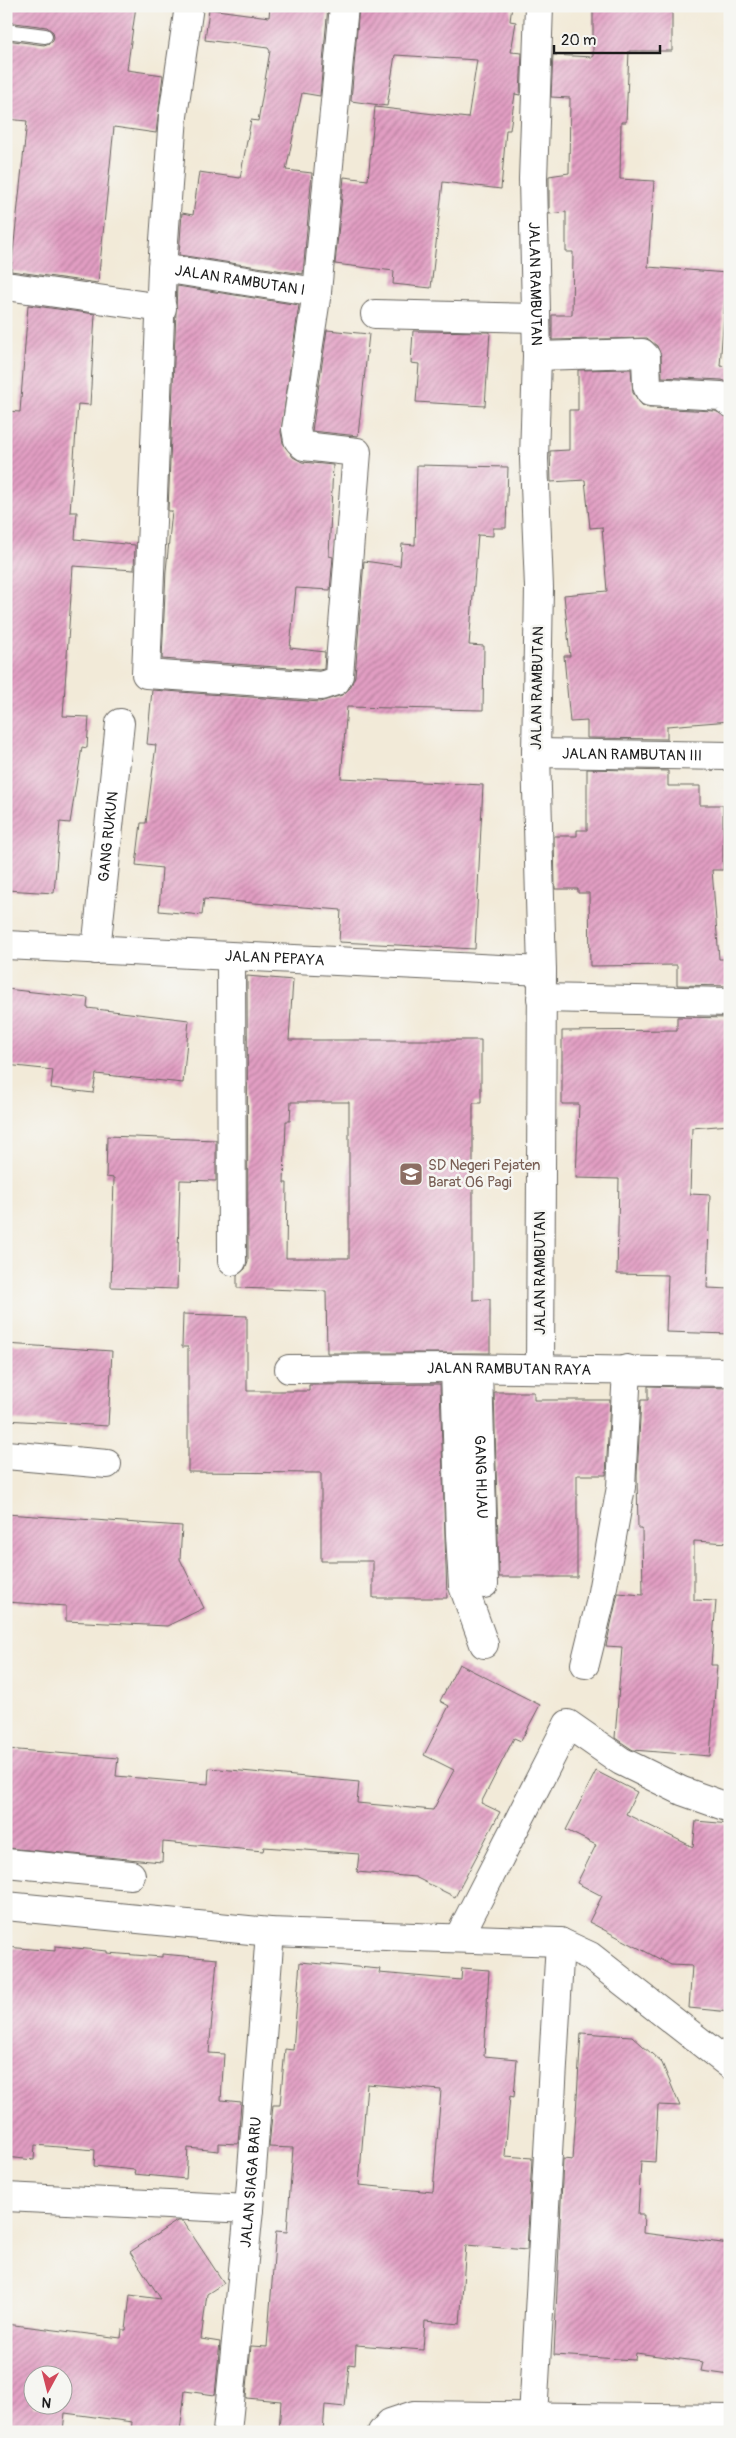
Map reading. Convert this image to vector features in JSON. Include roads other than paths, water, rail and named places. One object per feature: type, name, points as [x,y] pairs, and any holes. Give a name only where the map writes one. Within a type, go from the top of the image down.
[{"type":"street","points":[[189,6],[173,116],[162,268],[162,308],[146,674],[321,686],[336,681],[339,676],[357,452],[304,446],[298,440],[296,428],[316,292],[344,6]]},
{"type":"street","name":"JALAN RAMBUTAN","points":[[538,6],[533,179],[537,356],[534,459],[539,588],[536,753],[542,971],[540,1369]]},
{"type":"street","name":"JALAN RAMBUTAN I","points":[[162,268],[316,292]]},
{"type":"street","points":[[6,286],[162,308]]},
{"type":"street","points":[[375,314],[536,318]]},
{"type":"street","points":[[537,356],[642,353],[646,357],[647,386],[650,392],[721,396],[730,403]]},
{"type":"street","name":"GANG RUKUN","points":[[96,950],[120,723]]},
{"type":"street","name":"JALAN RAMBUTAN III","points":[[536,753],[730,756]]},
{"type":"street","name":"JALAN PEPAYA","points":[[6,944],[231,957],[542,971]]},
{"type":"street","points":[[231,957],[232,1261]]},
{"type":"street","points":[[541,998],[730,1002]]},
{"type":"street","points":[[466,1368],[460,1535],[463,1586],[484,1644]]},
{"type":"street","name":"GANG HIJAU","points":[[466,1368],[484,1584]]},
{"type":"street","name":"JALAN RAMBUTAN RAYA","points":[[289,1369],[627,1369],[730,1372]]},
{"type":"street","points":[[585,1664],[600,1603],[621,1487],[627,1369]]},
{"type":"street","points":[[6,1455],[107,1464]]},
{"type":"street","points":[[459,1937],[568,1724],[621,1761],[682,1791],[730,1808]]},
{"type":"street","points":[[6,1863],[131,1875]]},
{"type":"street","points":[[6,1906],[270,1932],[459,1937],[560,1942],[590,1956],[730,2065]]},
{"type":"street","name":"JALAN SIAGA BARU","points":[[227,2432],[249,2208],[270,1932]]},
{"type":"street","points":[[534,2417],[560,1942]]},
{"type":"street","points":[[6,2197],[249,2208]]},
{"type":"street","points":[[382,2432],[390,2423],[414,2415],[730,2419]]},
{"type":"lane","points":[[6,31],[45,36]]},
{"type":"place","name":"SD Negeri Pejaten Barat 06 Pagi","points":[[411,1174]]}]
